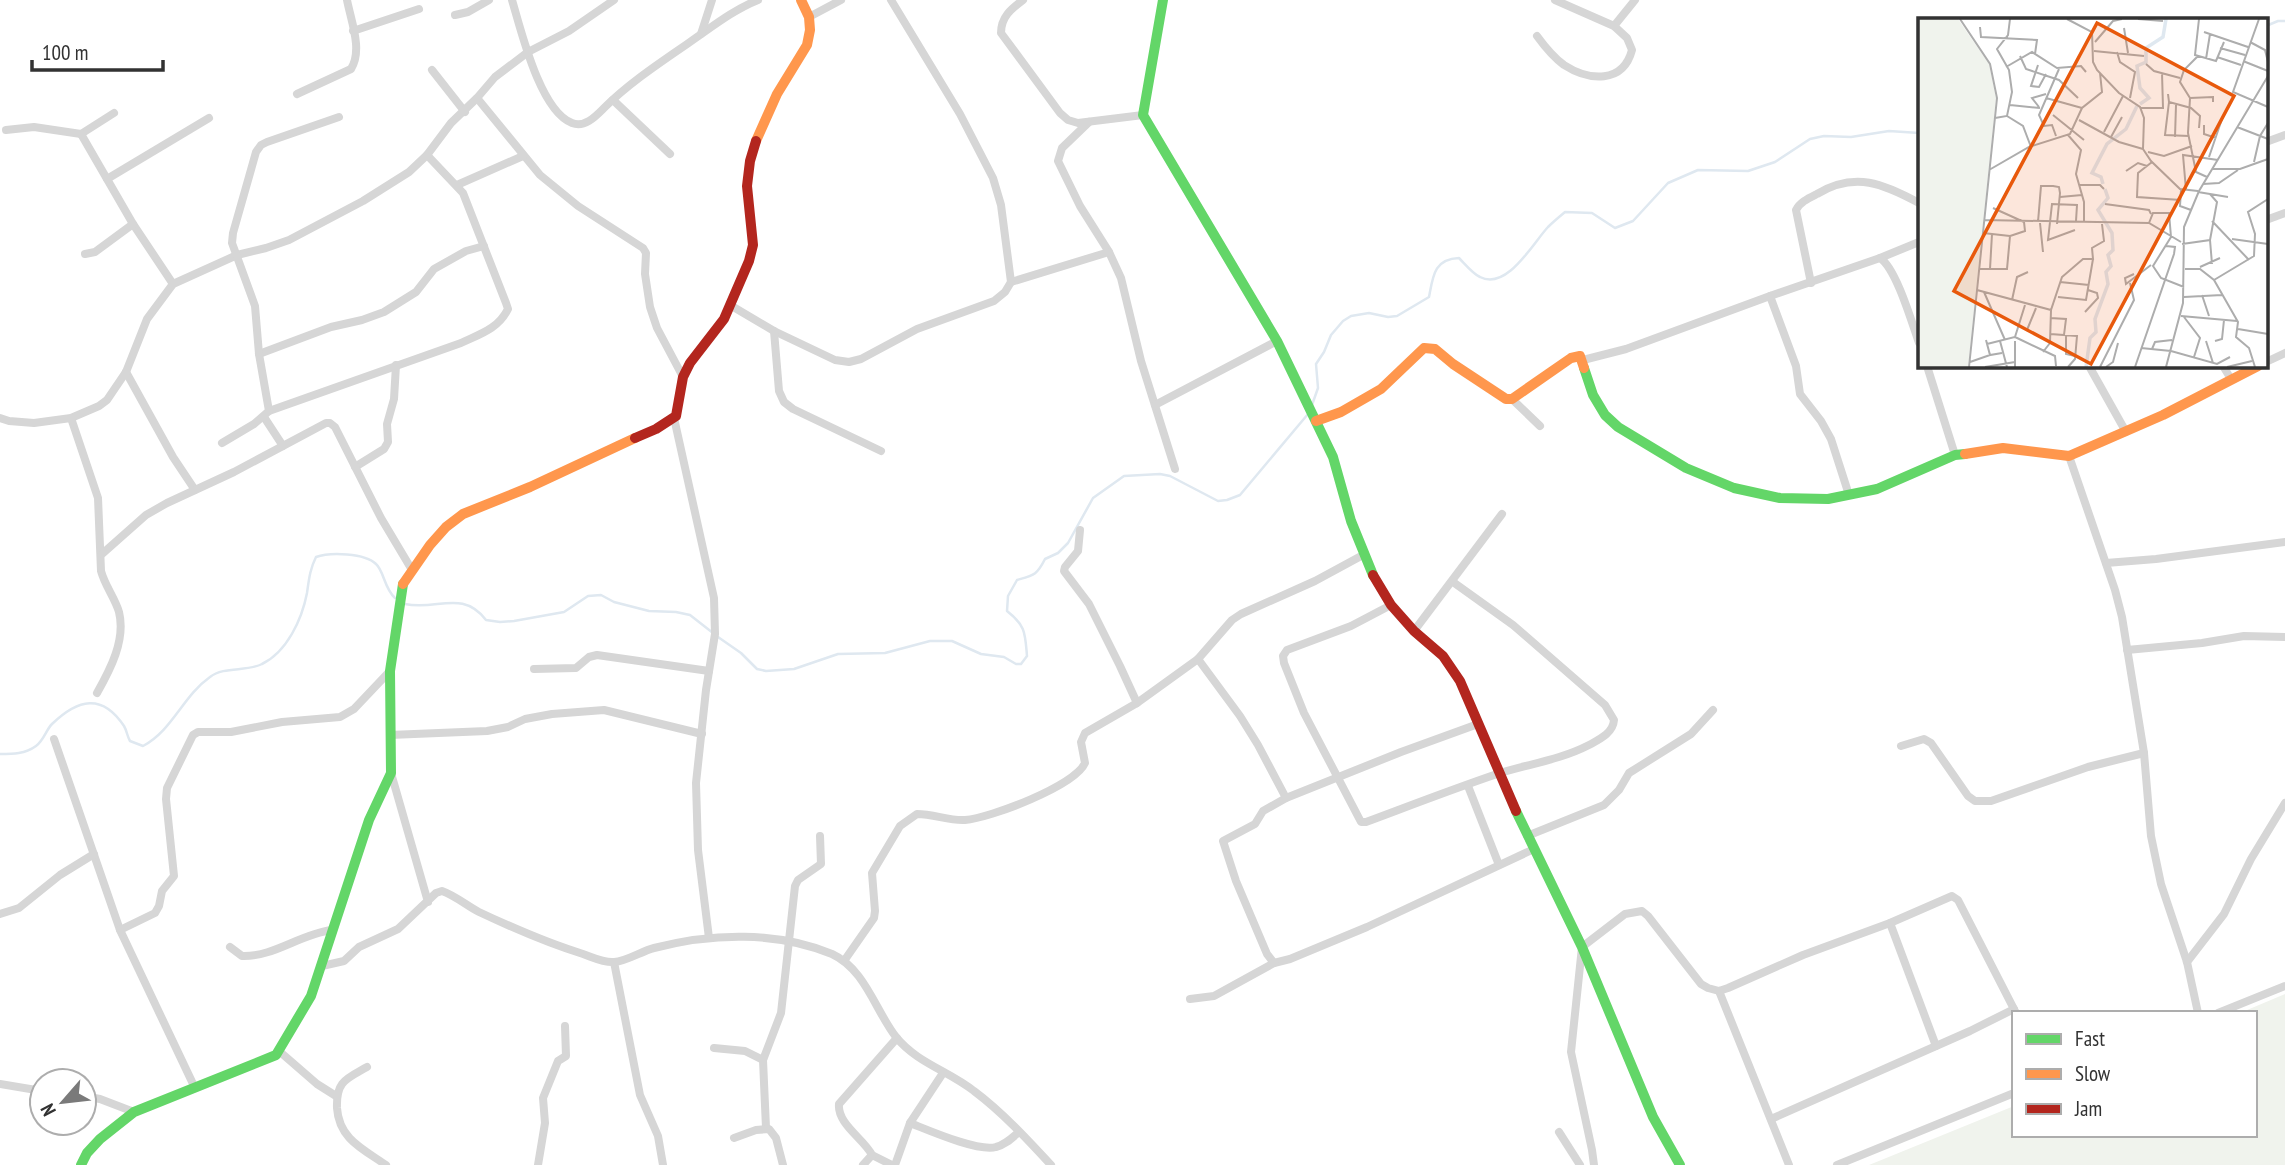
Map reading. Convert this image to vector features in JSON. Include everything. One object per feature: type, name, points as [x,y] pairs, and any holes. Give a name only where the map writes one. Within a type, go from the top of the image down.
[{"type":"street","points":[[297,94],[351,69],[356,61],[357,52],[347,0]]},
{"type":"street","points":[[456,15],[468,12],[489,0]]},
{"type":"street","points":[[512,0],[534,72],[561,115],[573,124],[594,118],[612,100],[701,34],[758,0]]},
{"type":"street","points":[[0,418],[34,423],[71,418],[82,415],[107,400],[126,372],[147,319],[173,284],[237,255],[289,240],[363,201],[409,172],[495,77],[528,52],[569,32],[614,0]]},
{"type":"street","points":[[701,34],[712,0]]},
{"type":"street","points":[[428,902],[391,773],[390,671],[403,582],[446,527],[463,514],[530,487],[656,429],[678,413],[683,377],[690,363],[724,319],[749,261],[752,245],[747,186],[750,161],[777,94],[807,45],[809,17],[801,0]]},
{"type":"street","points":[[809,17],[841,0]]},
{"type":"street","points":[[730,305],[774,331],[835,360],[849,362],[862,359],[917,329],[994,301],[1005,292],[1011,282],[1001,205],[993,178],[960,114],[891,0]]},
{"type":"street","points":[[1023,0],[1005,15],[1001,24],[1002,33],[1060,113],[1068,120],[1078,123],[1143,115]]},
{"type":"street","points":[[1163,0],[1143,115],[1277,341],[1333,457],[1363,555],[1376,582],[1391,605],[1414,631],[1452,666],[1498,774],[1582,947],[1653,1117],[1680,1165]]},
{"type":"street","points":[[1537,36],[1548,52],[1566,66],[1596,77],[1614,74],[1629,62],[1632,50],[1627,38],[1614,26],[1555,0]]},
{"type":"street","points":[[1614,26],[1635,0]]},
{"type":"street","points":[[353,31],[419,9]]},
{"type":"street","points":[[432,70],[465,111]]},
{"type":"street","points":[[477,98],[540,175],[578,206],[643,248],[646,253],[645,274],[650,307],[657,328],[683,377]]},
{"type":"street","points":[[612,100],[670,154]]},
{"type":"street","points":[[6,130],[34,127],[81,134],[114,113]]},
{"type":"street","points":[[283,446],[267,414],[255,306],[232,243],[233,233],[256,152],[261,145],[339,117]]},
{"type":"street","points":[[107,179],[209,118]]},
{"type":"street","points":[[1089,122],[1062,148],[1058,161],[1121,278],[1141,361],[1175,469]]},
{"type":"street","points":[[81,134],[173,284]]},
{"type":"street","points":[[2268,141],[2285,135]]},
{"type":"street","points":[[222,443],[267,414],[461,342],[491,329],[502,320],[508,309],[468,202],[457,185],[427,155]]},
{"type":"street","points":[[457,185],[523,156]]},
{"type":"street","points":[[1811,283],[1796,210],[1799,204],[1828,187],[1856,181],[1891,187],[1918,202]]},
{"type":"street","points":[[2268,219],[2285,213]]},
{"type":"street","points":[[85,254],[95,252],[134,224]]},
{"type":"street","points":[[1583,360],[1626,349],[1918,242]]},
{"type":"street","points":[[259,354],[331,327],[384,312],[416,292],[434,269],[466,251],[484,246]]},
{"type":"street","points":[[1011,282],[1109,252]]},
{"type":"street","points":[[1880,258],[1886,262],[1900,290],[1918,340]]},
{"type":"street","points":[[1770,296],[1796,366],[1800,394],[1831,439],[1849,495]]},
{"type":"street","points":[[774,331],[779,391],[784,402],[793,409],[881,451]]},
{"type":"street","points":[[1155,405],[1277,341]]},
{"type":"street","points":[[1315,420],[1342,412],[1381,389],[1419,351],[1429,346],[1506,398],[1512,399],[1540,426]]},
{"type":"street","points":[[2268,361],[2285,354]]},
{"type":"street","points":[[1512,399],[1571,358],[1580,356],[1593,394],[1605,415],[1618,427],[1686,468],[1734,488],[1780,498],[1808,500],[1877,489],[1955,455],[2003,448],[2069,456],[2126,432],[2254,368]]},
{"type":"street","points":[[355,467],[384,449],[388,442],[387,424],[394,399],[396,365]]},
{"type":"street","points":[[1928,368],[1955,455]]},
{"type":"street","points":[[2090,368],[2126,432]]},
{"type":"street","points":[[2224,368],[2231,379]]},
{"type":"street","points":[[126,372],[173,457],[195,489]]},
{"type":"street","points":[[71,418],[98,498],[101,571],[119,612],[120,627],[115,656],[97,693]]},
{"type":"street","points":[[674,418],[714,598],[715,634],[696,783],[698,850],[709,938]]},
{"type":"street","points":[[102,554],[146,515],[330,423],[335,427],[381,519],[412,570]]},
{"type":"street","points":[[2069,456],[2115,590],[2144,753],[2147,806],[2156,863],[2187,962],[2194,1011]]},
{"type":"street","points":[[1414,631],[1502,514]]},
{"type":"street","points":[[1080,530],[1078,551],[1064,571],[1089,604],[1137,703]]},
{"type":"street","points":[[2106,563],[2285,542]]},
{"type":"street","points":[[844,961],[874,918],[876,911],[872,873],[900,826],[917,814],[956,821],[987,816],[1039,796],[1078,774],[1085,763],[1081,742],[1085,733],[1137,703],[1198,659],[1232,620],[1363,555]]},
{"type":"street","points":[[1391,605],[1352,626],[1287,650],[1283,656],[1304,713],[1361,822],[1587,746],[1609,732],[1615,720],[1605,705],[1530,639],[1453,582]]},
{"type":"street","points":[[2127,650],[2244,636],[2285,637]]},
{"type":"street","points":[[534,669],[576,668],[589,657],[597,655],[709,671]]},
{"type":"street","points":[[1198,659],[1240,716],[1286,799]]},
{"type":"street","points":[[120,930],[155,913],[162,891],[174,876],[167,788],[192,735],[198,732],[231,732],[282,722],[340,717],[354,709],[390,671]]},
{"type":"street","points":[[390,735],[487,731],[552,714],[604,710],[702,733]]},
{"type":"street","points":[[1527,836],[1604,804],[1619,790],[1629,773],[1691,734],[1713,710]]},
{"type":"street","points":[[1274,963],[1262,942],[1222,842],[1255,824],[1260,813],[1286,799],[1478,724]]},
{"type":"street","points":[[54,739],[120,930],[194,1086]]},
{"type":"street","points":[[1901,746],[1924,739],[1931,744],[1968,796],[1975,801],[1991,801],[2088,767],[2144,753]]},
{"type":"street","points":[[81,1165],[87,1153],[100,1139],[134,1112],[273,1056],[279,1051],[311,996],[369,820],[391,773]]},
{"type":"street","points":[[1468,786],[1499,865]]},
{"type":"street","points":[[2187,962],[2224,914],[2251,859],[2285,803]]},
{"type":"street","points":[[766,1128],[762,1060],[781,1013],[794,886],[798,880],[821,864],[820,836]]},
{"type":"street","points":[[1190,999],[1214,996],[1274,963],[1367,927],[1534,849]]},
{"type":"street","points":[[0,914],[19,908],[60,875],[94,853]]},
{"type":"street","points":[[322,967],[344,961],[359,947],[398,929],[442,891],[515,928],[564,948],[614,962],[653,948],[709,938],[760,937],[817,949],[844,961],[863,981],[877,1010],[897,1038],[914,1055],[974,1090],[1051,1165]]},
{"type":"street","points":[[1594,1165],[1571,1052],[1582,947],[1625,914],[1642,911],[1666,936],[1701,984],[1719,991],[1952,896],[1958,900],[2015,1011]]},
{"type":"street","points":[[1890,923],[1936,1046]]},
{"type":"street","points":[[230,947],[242,957],[265,954],[314,932],[332,930]]},
{"type":"street","points":[[614,962],[640,1095],[658,1136],[663,1165]]},
{"type":"street","points":[[2223,1011],[2285,986]]},
{"type":"street","points":[[1719,991],[1789,1165]]},
{"type":"street","points":[[1771,1119],[2012,1012]]},
{"type":"street","points":[[552,1165],[540,1162],[545,1124],[542,1098],[558,1061],[566,1056],[565,1026]]},
{"type":"street","points":[[897,1038],[839,1104],[838,1110],[842,1118],[872,1155],[894,1165],[910,1123],[943,1073]]},
{"type":"street","points":[[715,1048],[745,1051],[762,1060]]},
{"type":"street","points":[[279,1051],[317,1084],[337,1096]]},
{"type":"street","points":[[368,1067],[339,1085],[338,1119],[351,1140],[386,1165]]},
{"type":"street","points":[[0,1084],[28,1089]]},
{"type":"street","points":[[1837,1165],[2012,1094]]},
{"type":"street","points":[[98,1099],[134,1112]]},
{"type":"street","points":[[910,1123],[992,1149],[1004,1144],[1019,1132]]},
{"type":"street","points":[[734,1138],[766,1128],[773,1132],[776,1138],[783,1165]]},
{"type":"street","points":[[1559,1132],[1580,1165]]},
{"type":"street","points":[[863,1165],[872,1155]]},
{"type":"shaded area","points":[[2285,994],[2285,1165],[1869,1165],[2012,1107],[2012,1137],[2257,1137],[2257,1011],[2245,1011]]},
{"type":"waterway","points":[[2268,25],[2285,21]]},
{"type":"waterway","points":[[1312,405],[1318,388],[1316,364],[1331,335],[1343,321],[1351,316],[1369,313],[1397,316],[1429,297],[1436,270],[1444,262],[1459,258],[1480,277],[1490,280],[1509,272],[1548,227],[1565,212],[1592,213],[1615,228],[1633,221],[1668,183],[1698,170],[1748,171],[1775,162],[1810,139],[1824,136],[1851,137],[1889,131],[1918,133]]},
{"type":"waterway","points":[[718,637],[741,653],[757,669],[766,671],[794,669],[838,654],[885,653],[930,641],[952,641],[981,654],[1004,657],[1021,664],[1027,656],[1025,636],[1018,621],[1007,611],[1008,596],[1017,580],[1034,574],[1045,559],[1058,553],[1068,543],[1093,498],[1124,476],[1160,474],[1170,476],[1218,501],[1240,495],[1308,414]]},
{"type":"waterway","points":[[0,754],[32,749],[39,744],[50,726],[62,716],[71,709],[90,703],[107,708],[116,715],[130,741],[143,746],[153,740],[210,677],[222,671],[262,664],[279,652],[292,634],[301,613],[316,557],[347,554],[371,560],[379,567],[395,598]]},
{"type":"waterway","points":[[405,604],[458,603],[468,605],[486,620],[500,622],[564,612],[588,596],[601,595],[614,602],[649,611],[690,615],[713,633]]},
{"type":"traffic: fast","points":[[1163,0],[1143,115],[1277,341],[1333,457],[1351,521],[1373,575]]},
{"type":"traffic: fast","points":[[1584,368],[1593,395],[1605,415],[1618,427],[1686,468],[1734,488],[1780,498],[1828,499],[1877,489],[1955,455],[1965,454]]},
{"type":"traffic: fast","points":[[81,1165],[87,1153],[100,1139],[134,1112],[276,1055],[311,996],[369,820],[391,773],[390,671],[403,584]]},
{"type":"traffic: fast","points":[[1516,811],[1582,947],[1653,1117],[1680,1165]]},
{"type":"traffic: slow","points":[[756,141],[777,94],[807,45],[809,17],[801,0]]},
{"type":"traffic: slow","points":[[1316,421],[1341,412],[1381,389],[1424,348],[1435,349],[1506,399],[1512,399],[1571,358],[1580,356],[1584,368]]},
{"type":"traffic: slow","points":[[1965,454],[2003,448],[2069,456],[2163,415],[2254,368]]},
{"type":"traffic: slow","points":[[403,584],[430,545],[446,527],[463,514],[530,487],[635,438]]},
{"type":"traffic: jam","points":[[635,438],[676,416],[683,377],[690,363],[724,319],[749,261],[753,245],[747,186],[756,141]]},
{"type":"traffic: jam","points":[[1373,575],[1391,605],[1414,631],[1443,656],[1460,681],[1516,811]]}]
